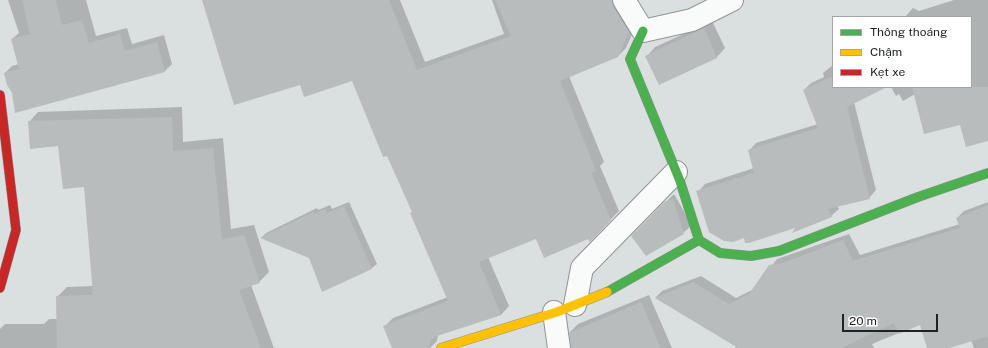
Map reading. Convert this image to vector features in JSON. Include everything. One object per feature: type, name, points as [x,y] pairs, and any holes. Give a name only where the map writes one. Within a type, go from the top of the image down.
[{"type":"street","points":[[624,0],[642,31]]},
{"type":"street","points":[[642,31],[692,20],[732,0]]},
{"type":"street","points":[[642,31],[630,59],[676,172],[699,240],[720,252],[751,256],[779,251],[918,197],[988,173]]},
{"type":"street","points":[[0,94],[16,230],[0,288]]},
{"type":"street","points":[[575,305],[582,268],[676,172]]},
{"type":"street","points":[[441,348],[462,339],[529,322],[595,298],[699,240]]},
{"type":"street","points":[[554,312],[559,348]]},
{"type":"building","points":[[22,0],[56,0],[62,25],[82,20],[89,43],[120,34],[125,51],[157,42],[165,72],[15,113],[12,93],[7,85],[4,73],[19,69],[11,39],[30,34]]},
{"type":"building","points":[[202,0],[389,0],[417,70],[511,36],[495,0],[612,0],[613,7],[629,32],[618,57],[560,81],[596,171],[591,173],[611,220],[590,242],[588,239],[544,258],[536,239],[479,262],[501,315],[437,336],[431,340],[429,348],[392,348],[383,326],[448,301],[410,213],[412,212],[387,156],[383,157],[352,81],[304,97],[300,85],[234,105]]},
{"type":"building","points":[[704,28],[717,58],[659,85],[645,56]]},
{"type":"building","points":[[832,76],[832,88],[885,88],[847,107],[870,199],[828,209],[832,217],[792,233],[795,228],[749,243],[745,243],[744,238],[733,242],[724,241],[709,232],[696,191],[754,173],[748,150],[818,128],[803,90]]},
{"type":"building","points":[[988,87],[988,141],[966,147],[960,125],[924,134],[912,88]]},
{"type":"building","points":[[172,117],[173,151],[213,148],[222,239],[244,235],[260,283],[239,290],[261,348],[57,348],[56,296],[93,295],[84,187],[63,189],[58,146],[30,149],[28,121]]},
{"type":"building","points":[[673,199],[684,234],[646,256],[631,236],[664,202]]},
{"type":"building","points":[[988,205],[988,336],[950,348],[927,348],[920,325],[899,334],[894,323],[841,348],[738,348],[655,298],[693,282],[729,304],[749,294],[769,265],[783,263],[843,240],[853,261],[960,228],[956,218]]},
{"type":"building","points":[[344,206],[372,269],[322,292],[309,258],[260,238],[313,212],[314,214],[325,209],[327,213]]},
{"type":"building","points":[[641,302],[661,348],[571,348],[569,333]]},
{"type":"traffic: fast","points":[[643,31],[630,59],[680,181],[699,240]]},
{"type":"traffic: fast","points":[[607,292],[699,240],[720,253],[751,256],[779,251],[918,197],[988,173]]},
{"type":"traffic: slow","points":[[441,348],[557,312],[607,292]]},
{"type":"traffic: jam","points":[[0,95],[16,230],[0,288]]}]
